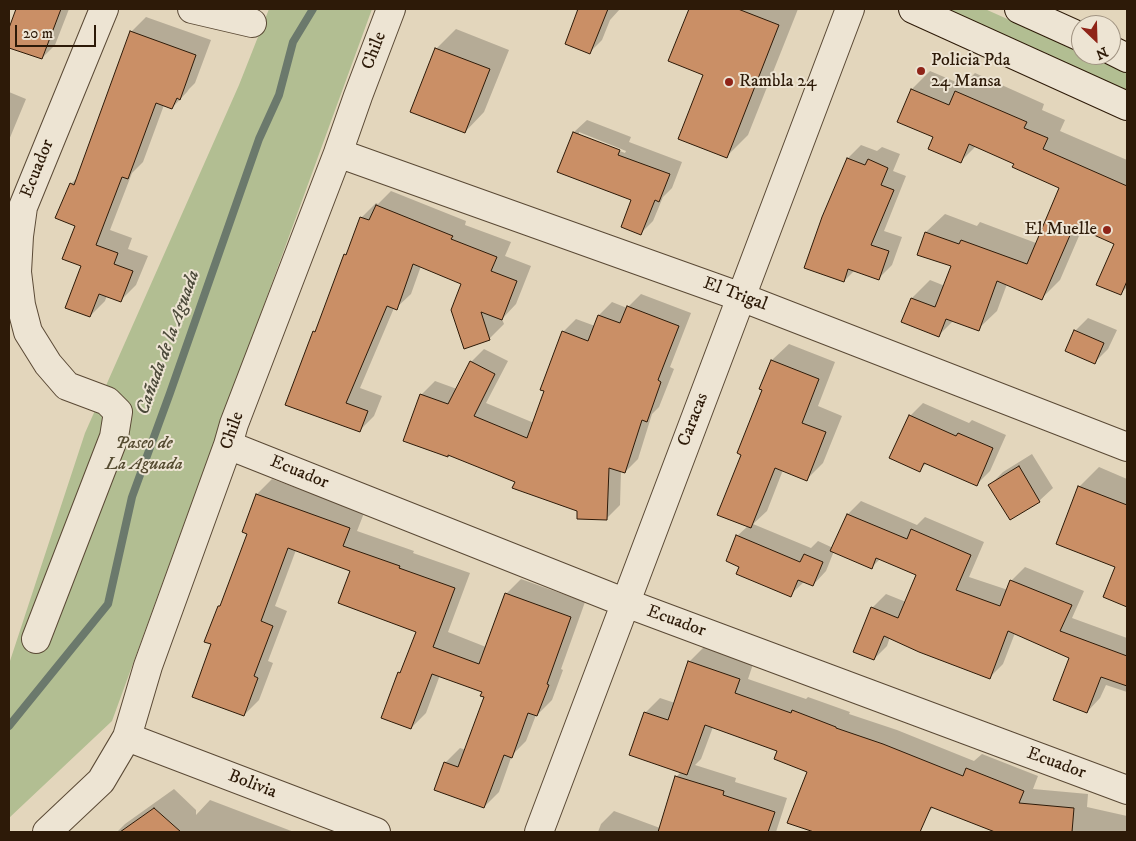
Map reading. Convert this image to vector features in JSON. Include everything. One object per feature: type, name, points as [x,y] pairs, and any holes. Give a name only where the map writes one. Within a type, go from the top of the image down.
[{"type":"street","name":"Ecuador","points":[[36,639],[114,437],[118,412],[107,402],[66,386],[48,364],[28,332],[21,305],[17,272],[18,236],[22,207],[104,9]]},
{"type":"street","points":[[192,9],[252,23]]},
{"type":"street","name":"Chile","points":[[47,832],[102,781],[127,737],[148,666],[234,424],[391,9]]},
{"type":"street","name":"Caracas","points":[[539,832],[850,9]]},
{"type":"street","points":[[913,9],[1127,106]]},
{"type":"street","points":[[1019,9],[1071,32]]},
{"type":"street","name":"El Trigal","points":[[338,153],[741,297],[1127,447]]},
{"type":"street","name":"Ecuador","points":[[228,445],[626,603],[1127,790]]},
{"type":"street","name":"Bolivia","points":[[127,737],[376,832]]},
{"type":"green space","name":"Paseo de La Aguada","points":[[269,9],[372,9],[112,721],[9,818],[9,664],[85,433],[239,85]]},
{"type":"green space","points":[[941,9],[985,9],[1071,48],[1071,65],[1111,65],[1127,72],[1127,94]]},
{"type":"building","points":[[16,9],[61,9],[42,59],[9,48],[9,28]]},
{"type":"building","points":[[578,9],[608,9],[590,54],[565,44]]},
{"type":"building","name":"Rambla 24","points":[[689,9],[738,9],[779,25],[727,158],[678,139],[703,75],[668,61]]},
{"type":"building","points":[[130,31],[196,55],[180,100],[177,98],[172,109],[156,103],[128,179],[122,177],[96,245],[118,253],[114,264],[133,271],[121,302],[99,294],[90,317],[65,308],[81,266],[62,259],[75,226],[55,218],[70,183],[74,185]]},
{"type":"building","points":[[435,48],[490,69],[465,133],[410,112]]},
{"type":"building","points":[[911,89],[949,105],[955,91],[1027,122],[1024,128],[1048,138],[1043,149],[1127,186],[1127,281],[1121,295],[1096,285],[1114,244],[1074,226],[1042,300],[997,281],[979,331],[946,319],[939,337],[901,322],[911,298],[935,307],[951,266],[917,255],[925,232],[959,244],[961,240],[1027,264],[1059,188],[1012,167],[1014,164],[969,144],[961,163],[928,149],[933,137],[897,122]]},
{"type":"building","points":[[573,132],[620,150],[618,155],[670,174],[659,202],[655,200],[641,235],[621,227],[631,200],[557,172]]},
{"type":"building","points":[[847,158],[865,165],[868,159],[888,168],[881,185],[894,190],[871,245],[889,251],[879,280],[848,269],[844,282],[804,268],[822,217]]},
{"type":"building","points":[[376,205],[453,236],[451,239],[497,257],[491,271],[517,281],[502,320],[481,312],[490,340],[464,349],[451,310],[461,284],[413,264],[397,310],[387,306],[346,403],[368,411],[360,432],[285,405],[360,217],[369,220]]},
{"type":"building","points":[[627,306],[679,326],[658,380],[661,382],[647,422],[642,420],[625,473],[609,468],[607,520],[577,519],[577,511],[512,488],[515,482],[448,455],[448,457],[403,441],[420,394],[448,404],[470,361],[495,374],[474,416],[527,438],[544,391],[540,390],[562,331],[588,341],[598,315],[620,323]]},
{"type":"building","points":[[1074,330],[1104,343],[1095,364],[1065,351]]},
{"type":"building","points":[[771,360],[819,379],[802,423],[826,432],[807,481],[775,468],[751,528],[717,515],[741,455],[737,453],[762,390],[759,389]]},
{"type":"building","points":[[909,415],[956,436],[958,433],[993,448],[977,486],[924,463],[920,472],[889,458]]},
{"type":"building","points":[[1019,466],[1040,502],[1010,520],[988,485]]},
{"type":"building","points":[[1078,486],[1127,505],[1127,607],[1103,597],[1115,567],[1056,544]]},
{"type":"building","points":[[256,494],[350,528],[343,546],[455,588],[433,647],[479,664],[505,593],[571,617],[537,716],[528,713],[512,758],[504,755],[484,808],[434,790],[444,762],[458,767],[484,697],[480,696],[482,692],[432,674],[411,729],[381,718],[398,672],[400,673],[416,632],[338,603],[350,571],[288,548],[261,621],[273,626],[254,676],[258,678],[244,716],[192,697],[211,644],[204,642],[218,606],[220,606],[247,534],[242,532]]},
{"type":"building","points":[[847,514],[907,539],[911,529],[971,555],[956,590],[1000,606],[1010,580],[1072,605],[1060,631],[1127,656],[1127,686],[1101,677],[1087,713],[1053,700],[1069,658],[1008,631],[990,679],[919,652],[884,636],[874,660],[853,652],[871,607],[898,618],[916,575],[876,558],[872,569],[830,551]]},
{"type":"building","points":[[736,535],[800,562],[804,554],[823,562],[813,586],[798,580],[791,597],[736,574],[739,567],[726,561]]},
{"type":"building","points":[[688,661],[740,679],[735,693],[791,713],[792,710],[963,776],[966,768],[1024,791],[1019,803],[1074,808],[1072,832],[995,832],[931,807],[920,832],[814,832],[787,823],[807,772],[774,759],[777,751],[705,725],[687,775],[629,755],[644,712],[668,720]]},
{"type":"building","points":[[675,776],[724,791],[723,795],[775,812],[768,832],[658,832]]},
{"type":"building","points":[[154,808],[181,832],[120,832]]},
{"type":"waterway","name":"Cañada de la Aguada","points":[[9,726],[108,604],[132,497],[259,139],[279,95],[293,42],[313,9]]},
{"type":"place","name":"Policia Pda 24 Mansa","points":[[921,71]]},
{"type":"place","name":"Rambla 24","points":[[729,82]]},
{"type":"place","name":"El Muelle","points":[[1107,230]]}]
